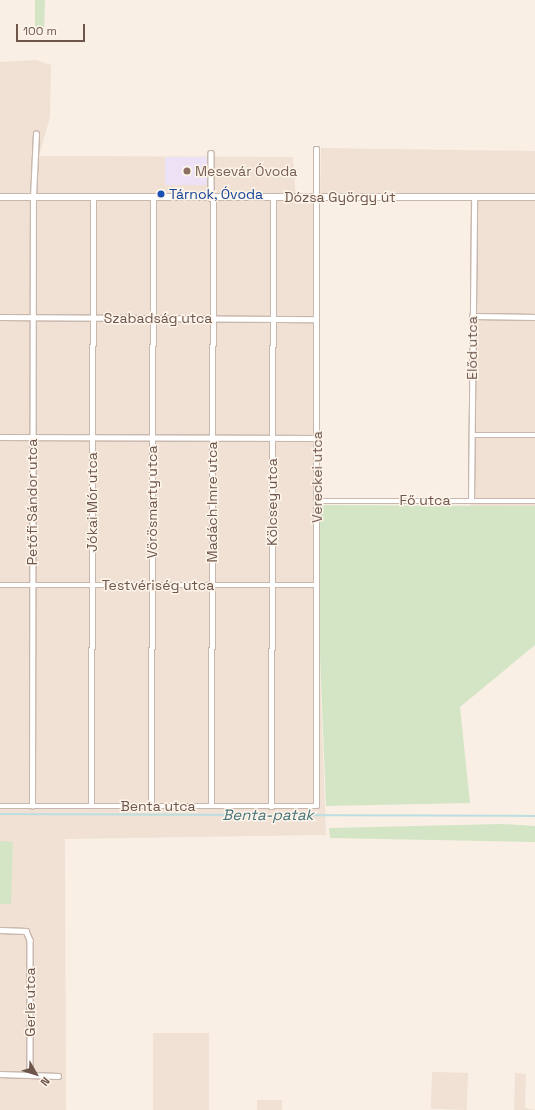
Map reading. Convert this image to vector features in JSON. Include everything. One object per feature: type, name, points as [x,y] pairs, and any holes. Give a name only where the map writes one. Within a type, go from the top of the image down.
[{"type":"street","name":"Petőfi Sándor utca","points":[[32,806],[33,197],[36,134]]},
{"type":"street","name":"Vereckei utca","points":[[316,148],[316,806]]},
{"type":"street","name":"Madách Imre utca","points":[[211,153],[211,806]]},
{"type":"street","name":"Dózsa György út","points":[[0,198],[535,196]]},
{"type":"street","name":"Jókai Mór utca","points":[[91,806],[93,197]]},
{"type":"street","name":"Vörösmarty utca","points":[[151,806],[153,197]]},
{"type":"street","name":"Kölcsey utca","points":[[271,807],[273,197]]},
{"type":"street","name":"Előd utca","points":[[471,500],[474,197]]},
{"type":"street","points":[[472,316],[535,317]]},
{"type":"street","name":"Szabadság utca","points":[[0,317],[316,319]]},
{"type":"street","points":[[472,436],[535,435]]},
{"type":"street","points":[[0,437],[315,438]]},
{"type":"street","name":"Fő utca","points":[[316,501],[535,501]]},
{"type":"street","name":"Testvériség utca","points":[[0,584],[316,585]]},
{"type":"street","name":"Benta utca","points":[[0,806],[316,806]]},
{"type":"street","name":"Gerle utca","points":[[0,930],[26,931],[30,940],[30,1075]]},
{"type":"street","points":[[0,1074],[58,1076]]},
{"type":"shaded area","points":[[36,60],[51,65],[50,117],[39,156],[293,157],[296,201],[314,202],[314,505],[326,835],[65,839],[66,1110],[0,1110],[0,62]]},
{"type":"shaded area","points":[[321,148],[535,151],[535,506],[470,507],[470,201],[320,200]]},
{"type":"shaded area","name":"Mesevár Óvoda","points":[[165,157],[208,157],[208,185],[165,185]]},
{"type":"shaded area","points":[[153,1033],[209,1033],[209,1110],[153,1110]]},
{"type":"shaded area","points":[[432,1072],[468,1073],[467,1110],[431,1109]]},
{"type":"shaded area","points":[[515,1073],[526,1074],[525,1108],[535,1110],[514,1110]]},
{"type":"shaded area","points":[[257,1100],[282,1100],[282,1110],[257,1110]]},
{"type":"green space","points":[[35,0],[45,0],[44,30],[35,26]]},
{"type":"green space","points":[[314,505],[535,506],[535,645],[460,707],[470,803],[326,806]]},
{"type":"green space","points":[[502,824],[535,826],[535,842],[330,838],[329,828]]},
{"type":"green space","points":[[0,841],[13,842],[11,904],[0,904]]},
{"type":"waterway","name":"Benta-patak","points":[[0,814],[535,816]]},
{"type":"place","name":"Mesevár Óvoda","points":[[187,171]]},
{"type":"place","name":"Tárnok, Óvoda","points":[[161,194]]}]
